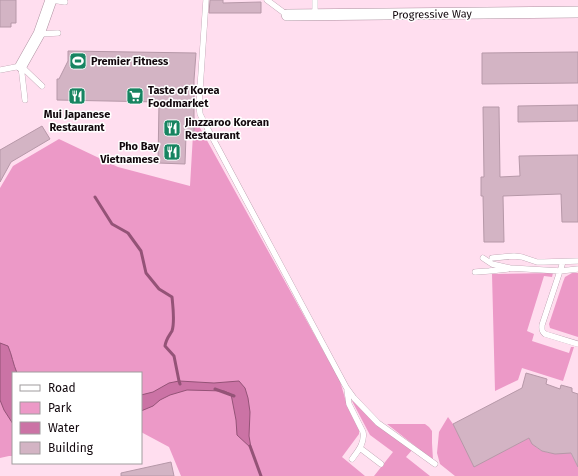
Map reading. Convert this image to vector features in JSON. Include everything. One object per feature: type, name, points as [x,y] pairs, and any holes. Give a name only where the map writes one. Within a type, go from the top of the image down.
[{"type":"street","points":[[21,66],[39,34],[51,0]]},
{"type":"street","name":"Progressive Way","points":[[287,16],[578,12]]},
{"type":"lane","points":[[51,0],[65,2]]},
{"type":"lane","points":[[206,0],[199,104],[202,120],[346,387],[354,398],[378,423],[435,464]]},
{"type":"lane","points":[[267,0],[287,16]]},
{"type":"lane","points":[[314,0],[315,15]]},
{"type":"lane","points":[[39,34],[58,33]]},
{"type":"lane","points":[[0,70],[21,66]]},
{"type":"lane","points":[[21,66],[42,86]]},
{"type":"lane","points":[[21,66],[25,100]]},
{"type":"lane","points":[[492,258],[514,256],[537,262],[578,261]]},
{"type":"lane","points":[[483,258],[492,264],[510,268],[560,271],[578,269]]},
{"type":"lane","points":[[563,262],[542,325],[542,332],[550,336],[578,344]]},
{"type":"lane","points":[[475,272],[496,271],[510,268]]},
{"type":"lane","points":[[346,387],[349,404],[363,432],[364,441],[352,459]]},
{"type":"lane","points":[[360,448],[381,464]]},
{"type":"green space","points":[[194,117],[340,381],[347,405],[359,428],[359,434],[342,457],[365,476],[181,476],[169,447],[142,433],[142,372],[12,372],[12,456],[0,458],[0,188],[13,166],[59,139],[118,167],[190,186]]},
{"type":"green space","points":[[553,273],[552,277],[544,276],[527,331],[534,334],[532,341],[569,353],[571,347],[574,347],[563,381],[522,368],[518,380],[495,391],[492,274]]},
{"type":"green space","points":[[572,273],[578,273],[578,337],[550,328],[549,324],[565,277]]},
{"type":"green space","points":[[354,400],[412,450],[406,457],[430,476],[374,476],[393,452],[370,435],[352,401]]},
{"type":"green space","points":[[448,417],[474,466],[529,438],[537,448],[546,452],[570,452],[578,467],[578,476],[455,476],[440,464],[437,453],[439,432]]},
{"type":"green space","points":[[387,424],[425,424],[429,427],[432,431],[433,460]]},
{"type":"water","points":[[0,343],[8,346],[17,372],[12,372],[12,422],[0,400]]},
{"type":"water","points":[[179,381],[214,383],[239,381],[245,388],[248,398],[250,412],[249,436],[251,448],[237,435],[231,394],[224,391],[187,390],[170,395],[160,400],[153,406],[142,411],[142,395],[153,392],[169,383]]},
{"type":"building","points":[[0,0],[16,0],[16,23],[11,23],[11,27],[0,27]]},
{"type":"building","points":[[210,0],[223,0],[223,3],[261,2],[261,13],[209,13]]},
{"type":"building","points":[[68,51],[196,53],[194,80],[194,135],[186,135],[185,164],[158,163],[159,102],[57,100],[57,79],[59,79],[68,61]]},
{"type":"building","points":[[578,52],[578,83],[482,84],[482,53]]},
{"type":"building","points":[[578,105],[578,121],[518,122],[518,106]]},
{"type":"building","points":[[483,107],[499,107],[500,177],[520,176],[519,156],[578,155],[578,222],[562,222],[561,194],[503,196],[504,242],[484,242],[483,196],[481,196],[481,177],[484,177]]},
{"type":"building","points":[[42,126],[50,139],[11,162],[0,182],[0,150]]},
{"type":"building","points":[[526,373],[547,379],[546,384],[560,389],[561,385],[572,388],[572,392],[578,394],[578,467],[571,453],[555,454],[542,451],[532,444],[529,438],[474,467],[453,424],[522,388]]},
{"type":"building","points":[[171,462],[174,476],[121,476],[121,473]]},
{"type":"waterway","points":[[95,197],[112,224],[128,233],[141,251],[146,273],[159,289],[172,297],[174,314],[173,327],[165,346],[174,356],[180,384]]},
{"type":"waterway","points":[[215,389],[234,396]]},
{"type":"waterway","points":[[250,446],[261,476]]},
{"type":"place","name":"Premier Fitness","points":[[78,61]]},
{"type":"place","name":"Mui Japanese Restaurant","points":[[77,96]]},
{"type":"place","name":"Taste of Korea Foodmarket","points":[[135,96]]},
{"type":"place","name":"Jinzzaroo Korean Restaurant","points":[[172,128]]},
{"type":"place","name":"Pho Bay Vietnamese","points":[[172,152]]}]
